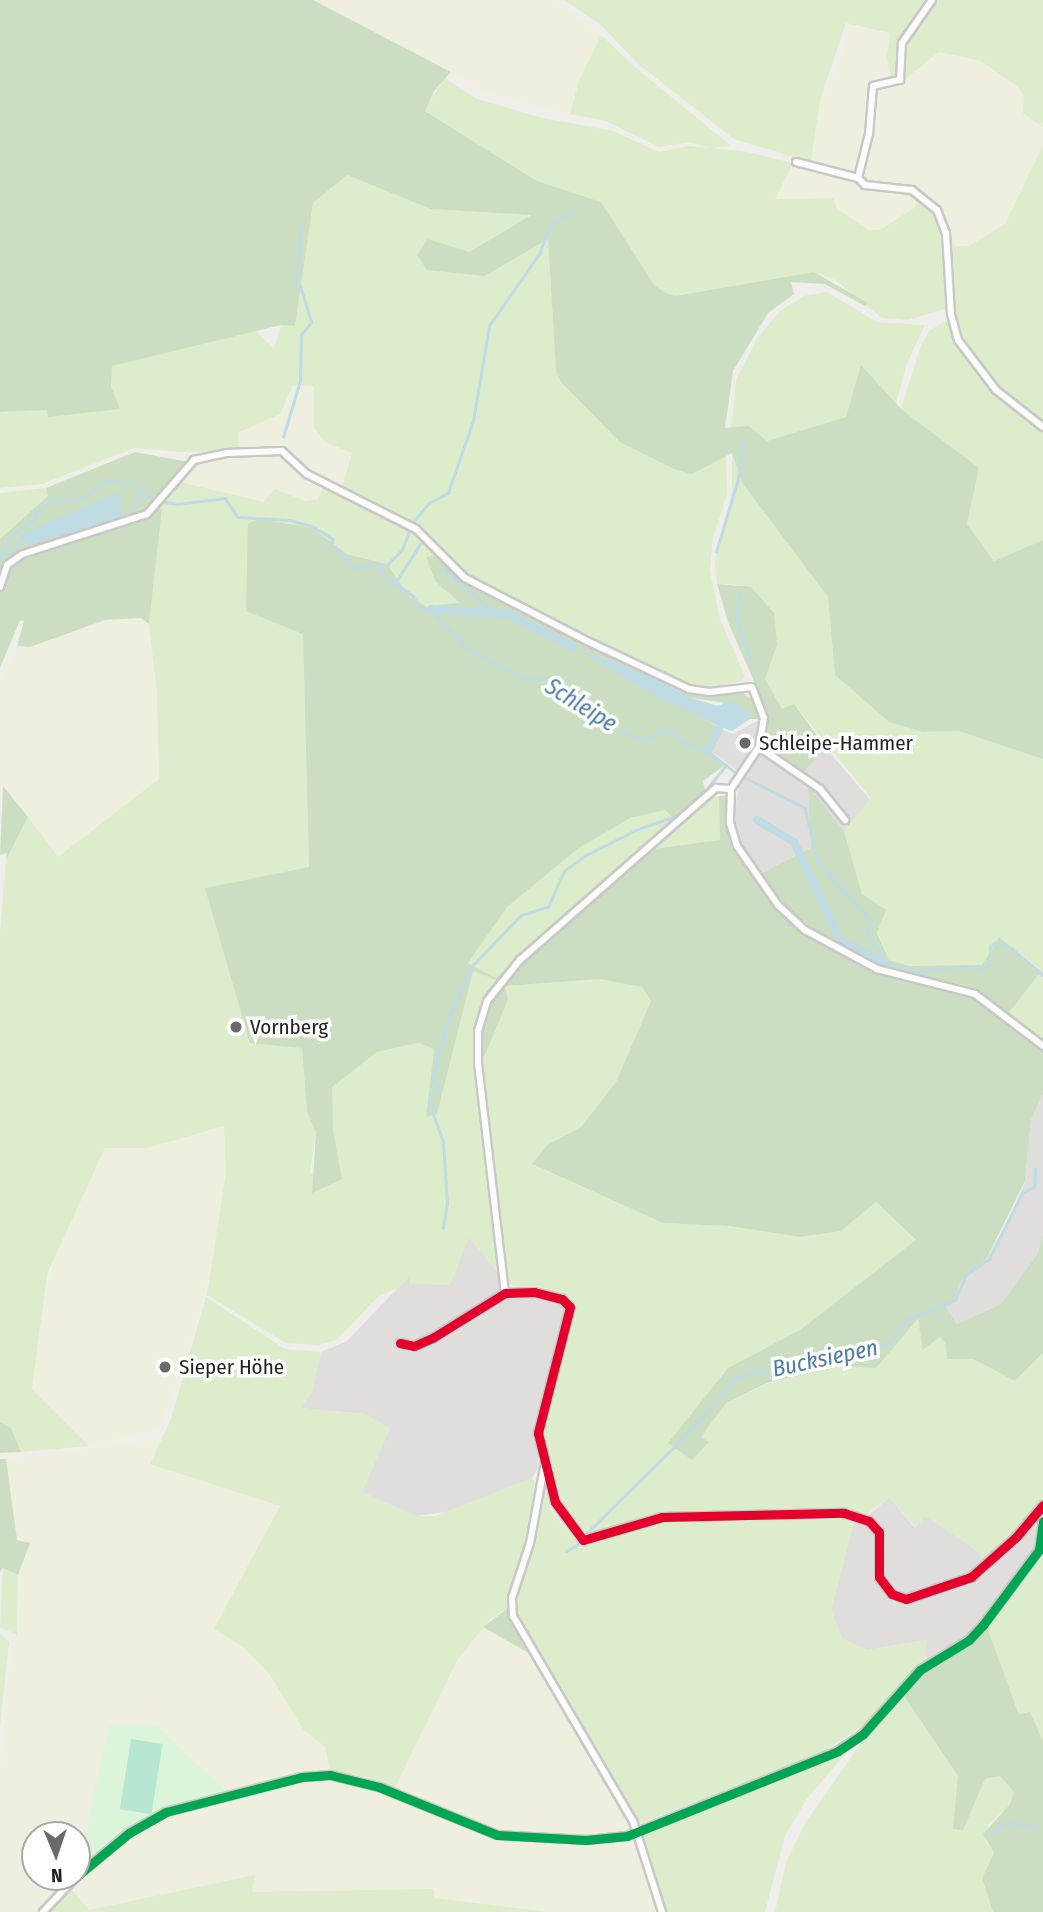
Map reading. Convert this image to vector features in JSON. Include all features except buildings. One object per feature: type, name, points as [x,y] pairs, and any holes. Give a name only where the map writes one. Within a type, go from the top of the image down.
[{"type":"street","points":[[858,178],[870,134],[873,86],[900,80],[902,43],[932,0]]},
{"type":"street","points":[[796,162],[858,178],[881,188],[912,190],[937,210],[946,233],[951,314],[958,340],[996,390],[1043,427]]},
{"type":"street","points":[[0,587],[7,565],[23,554],[139,518],[159,501],[194,460],[227,453],[282,452],[307,474],[416,529],[464,578],[587,641],[689,689],[710,692],[752,687],[764,718],[759,747],[731,789],[732,835],[788,917],[830,946],[886,973],[975,994],[1043,1046]]},
{"type":"street","points":[[759,747],[820,789],[845,820]]},
{"type":"street","points":[[505,1293],[478,1064],[478,1031],[487,1001],[520,960],[716,788],[731,789]]},
{"type":"street","points":[[400,1343],[414,1346],[434,1338],[505,1293],[534,1292],[562,1299],[570,1307],[538,1433],[544,1468],[555,1502],[577,1535],[586,1540],[662,1517],[859,1516],[879,1532],[879,1577],[892,1594],[906,1599],[971,1577],[1016,1537],[1043,1505]]},
{"type":"street","points":[[544,1468],[512,1610],[636,1831],[662,1912]]},
{"type":"street","points":[[91,1864],[130,1833],[166,1812],[303,1777],[330,1775],[379,1787],[497,1835],[586,1840],[636,1831],[838,1751],[863,1734],[926,1665],[969,1640],[983,1625],[1039,1550],[1043,1521]]},
{"type":"street","points":[[43,1912],[62,1891]]},
{"type":"shaded area","points":[[761,719],[758,742],[803,772],[826,748],[872,802],[844,831],[809,786],[811,848],[760,874],[740,847],[732,822],[742,774],[712,752],[724,730],[733,734]]},
{"type":"shaded area","points":[[1043,1094],[1043,1234],[1038,1253],[1001,1304],[957,1324],[946,1307],[955,1301],[960,1282],[987,1258],[1009,1220],[1025,1182],[1031,1120]]},
{"type":"shaded area","points":[[469,1237],[500,1275],[501,1290],[559,1302],[566,1308],[537,1433],[538,1468],[532,1478],[453,1511],[416,1516],[362,1492],[389,1429],[366,1414],[300,1408],[312,1392],[321,1352],[347,1341],[411,1274],[410,1284]]},
{"type":"shaded area","points":[[889,1497],[915,1528],[924,1515],[975,1549],[986,1561],[1043,1509],[1043,1533],[1036,1549],[979,1625],[958,1644],[926,1661],[926,1640],[868,1650],[842,1639],[831,1610],[855,1517],[864,1520]]},
{"type":"green space","points":[[0,0],[313,0],[451,72],[434,91],[425,111],[537,181],[601,202],[655,286],[666,293],[675,296],[814,272],[868,303],[865,306],[825,284],[791,282],[794,294],[768,313],[733,371],[725,428],[749,426],[767,441],[846,417],[861,365],[901,409],[979,468],[967,524],[994,561],[1043,540],[1043,759],[959,731],[922,732],[889,722],[835,675],[828,597],[743,484],[732,453],[692,474],[674,469],[620,442],[561,382],[556,371],[548,239],[485,276],[427,270],[417,255],[428,239],[469,252],[532,215],[431,209],[347,175],[313,203],[295,326],[281,325],[112,366],[111,386],[120,409],[48,417],[47,410],[0,412]]},
{"type":"green space","points":[[313,0],[555,0],[601,35],[579,81],[570,114],[483,92],[448,69]]},
{"type":"green space","points":[[564,0],[928,0],[904,34],[896,79],[891,79],[887,56],[890,33],[846,23],[820,100],[811,162],[734,139],[637,63],[601,25]]},
{"type":"green space","points":[[936,0],[1043,0],[1043,127],[1023,113],[1024,97],[1019,88],[981,61],[939,52],[905,79],[905,42]]},
{"type":"green space","points":[[849,27],[891,33],[887,56],[899,76],[905,79],[939,52],[981,61],[1019,88],[1024,97],[1023,113],[1043,127],[1043,145],[1018,205],[1005,224],[994,228],[981,242],[954,246],[949,240],[950,222],[921,194],[914,208],[880,230],[869,230],[837,209],[832,198],[775,199],[793,163],[810,167],[820,100],[837,67]]},
{"type":"green space","points":[[601,35],[635,67],[731,146],[710,148],[689,142],[659,147],[606,121],[570,114],[579,81]]},
{"type":"green space","points":[[445,78],[475,98],[538,117],[613,131],[659,152],[688,146],[743,151],[793,163],[775,199],[833,198],[837,209],[869,230],[880,230],[914,208],[917,198],[936,216],[941,227],[948,308],[908,320],[882,318],[835,280],[814,272],[675,296],[666,293],[655,286],[601,202],[537,181],[424,110]]},
{"type":"green space","points":[[1043,145],[1043,423],[983,373],[963,343],[956,321],[949,240],[954,246],[969,246],[1005,224]]},
{"type":"green space","points":[[347,175],[431,209],[534,215],[468,252],[428,239],[485,276],[548,239],[556,371],[561,382],[692,474],[726,454],[727,495],[713,538],[710,571],[720,619],[745,676],[742,681],[726,683],[725,688],[689,686],[465,575],[417,527],[342,488],[352,453],[325,442],[314,427],[314,386],[293,385],[280,414],[238,433],[239,450],[183,452],[134,448],[42,484],[0,488],[0,412],[47,410],[48,416],[119,408],[111,386],[111,366],[242,317],[274,349],[281,325],[295,326],[313,203]]},
{"type":"green space","points":[[827,292],[877,322],[925,325],[907,363],[896,404],[862,366],[846,417],[767,441],[749,426],[731,429],[736,380],[758,337],[780,311],[804,296]]},
{"type":"green space","points":[[947,320],[978,377],[1043,431],[1043,540],[994,561],[967,524],[979,468],[901,409],[920,348],[929,331]]},
{"type":"green space","points":[[293,385],[314,386],[325,442],[352,453],[342,488],[326,480],[318,499],[305,501],[275,489],[264,502],[176,481],[195,464],[239,454],[238,433],[280,414]]},
{"type":"green space","points":[[135,452],[189,462],[147,512],[24,551],[10,559],[0,581],[0,539],[48,496],[46,488]]},
{"type":"green space","points":[[732,453],[743,484],[828,597],[835,675],[889,722],[922,732],[959,731],[1043,759],[1043,1044],[1008,1014],[1041,970],[999,937],[982,965],[910,966],[889,960],[862,894],[844,831],[871,798],[794,704],[782,710],[765,679],[767,663],[739,585],[717,584],[715,561],[732,492]]},
{"type":"green space","points":[[176,481],[263,502],[275,489],[305,501],[318,499],[324,485],[416,531],[439,554],[449,594],[461,604],[438,614],[410,597],[387,564],[347,554],[313,528],[303,634],[309,867],[205,888],[302,1048],[307,1112],[316,1131],[310,1173],[342,1179],[333,1130],[331,1087],[377,1052],[418,1043],[434,1049],[426,1117],[437,1114],[473,970],[499,981],[486,999],[476,1030],[500,1275],[469,1238],[450,1285],[409,1284],[410,1276],[402,1286],[379,1296],[336,1340],[318,1345],[286,1343],[207,1295],[226,1173],[224,1126],[147,1148],[105,1148],[47,1274],[32,1389],[89,1446],[21,1452],[11,1428],[0,1422],[0,933],[6,860],[28,817],[58,857],[159,779],[157,693],[149,624],[162,509],[158,507]]},
{"type":"green space","points":[[46,488],[48,496],[0,539],[0,493]]},
{"type":"green space","points":[[158,507],[162,509],[149,624],[141,618],[105,620],[30,647],[17,646],[24,621],[20,620],[0,668],[0,593],[13,562],[38,549],[138,521]]},
{"type":"green space","points":[[258,519],[313,528],[347,554],[387,564],[410,597],[438,613],[437,605],[460,603],[436,582],[426,557],[439,554],[465,580],[688,690],[707,695],[743,693],[757,703],[761,719],[750,719],[726,703],[691,698],[646,674],[575,648],[724,730],[711,754],[724,766],[703,781],[706,796],[654,849],[720,840],[719,796],[725,796],[731,842],[774,905],[804,933],[900,981],[967,994],[1043,1049],[1043,1094],[1031,1120],[1025,1181],[987,1258],[960,1282],[955,1301],[946,1307],[957,1324],[1001,1304],[1038,1253],[1043,1234],[1043,1353],[1015,1381],[973,1359],[947,1359],[945,1343],[940,1337],[923,1350],[918,1319],[876,1368],[843,1366],[767,1383],[726,1403],[701,1437],[709,1442],[692,1460],[668,1443],[728,1368],[800,1330],[916,1240],[876,1202],[841,1231],[800,1237],[729,1226],[663,1223],[532,1164],[547,1145],[581,1127],[616,1082],[651,1001],[642,987],[600,979],[505,986],[508,999],[485,1055],[479,1059],[479,1032],[489,1000],[520,963],[652,848],[499,981],[473,971],[437,1114],[426,1117],[434,1049],[418,1043],[377,1052],[332,1087],[333,1130],[342,1179],[312,1193],[316,1132],[307,1112],[302,1048],[250,1043],[205,888],[309,867],[303,634],[246,611],[248,524]],"holes":[[[665,810],[676,821],[496,978],[468,963],[507,907],[579,848],[630,818]]]},
{"type":"green space","points":[[717,584],[751,587],[774,613],[777,645],[765,679],[782,709],[794,704],[826,748],[803,773],[763,745],[764,704],[728,622]]},
{"type":"green space","points":[[126,616],[142,618],[149,624],[157,693],[159,779],[58,857],[0,787],[0,681],[17,646],[30,647]]},
{"type":"green space","points":[[808,785],[844,831],[862,894],[886,910],[877,933],[889,960],[910,966],[982,965],[999,937],[1041,971],[1008,1014],[964,985],[877,967],[789,914],[760,874],[811,848]]},
{"type":"green space","points":[[3,786],[28,817],[6,860],[7,853],[0,855]]},
{"type":"green space","points":[[719,796],[720,840],[654,850],[711,798]]},
{"type":"green space","points":[[665,810],[676,822],[496,978],[468,963],[507,907],[579,848],[630,818]]},
{"type":"green space","points":[[600,979],[642,987],[651,1001],[616,1082],[581,1127],[547,1145],[533,1165],[663,1223],[729,1226],[800,1237],[841,1231],[876,1202],[916,1241],[800,1330],[728,1368],[668,1444],[709,1442],[700,1438],[726,1403],[767,1384],[843,1365],[876,1368],[919,1318],[924,1350],[939,1337],[945,1343],[947,1359],[973,1359],[1015,1381],[1043,1353],[1043,1499],[1015,1535],[986,1561],[975,1549],[925,1516],[916,1528],[889,1497],[866,1515],[836,1509],[655,1515],[591,1536],[580,1534],[574,1518],[556,1498],[540,1433],[574,1308],[568,1299],[508,1284],[479,1059],[508,999],[505,986]]},
{"type":"green space","points":[[225,1126],[226,1173],[214,1260],[183,1368],[159,1429],[89,1446],[32,1389],[40,1311],[59,1240],[105,1148],[147,1148]]},
{"type":"green space","points":[[206,1297],[285,1349],[321,1352],[312,1392],[301,1408],[366,1414],[390,1429],[362,1492],[416,1516],[435,1516],[532,1478],[535,1481],[529,1531],[508,1608],[491,1618],[458,1659],[394,1789],[365,1777],[330,1771],[325,1747],[303,1729],[270,1675],[245,1648],[214,1629],[280,1506],[150,1464],[171,1419]]},
{"type":"green space","points":[[0,1422],[11,1428],[21,1452],[0,1453]]},
{"type":"green space","points":[[161,1439],[151,1464],[280,1506],[215,1629],[245,1648],[270,1675],[303,1729],[325,1747],[330,1771],[226,1791],[157,1726],[109,1726],[88,1821],[21,1821],[21,1891],[58,1891],[39,1912],[0,1912],[0,1770],[12,1635],[17,1634],[18,1575],[30,1543],[17,1541],[6,1459]]},
{"type":"green space","points":[[0,1459],[6,1459],[17,1540],[30,1543],[18,1575],[3,1568],[0,1572]]},
{"type":"green space","points":[[543,1480],[550,1509],[574,1538],[587,1544],[664,1520],[855,1517],[831,1610],[842,1639],[868,1650],[927,1640],[926,1661],[877,1717],[820,1754],[639,1824],[516,1620],[513,1599]]},
{"type":"green space","points":[[1043,1548],[1043,1741],[1030,1713],[1019,1716],[987,1627]]},
{"type":"green space","points":[[3,1568],[18,1575],[17,1635],[0,1627]]},
{"type":"green space","points":[[508,1608],[513,1625],[532,1655],[483,1627]]},
{"type":"green space","points":[[483,1627],[532,1655],[630,1818],[629,1831],[587,1836],[498,1831],[394,1789],[458,1659]]},
{"type":"green space","points":[[987,1627],[1019,1715],[1030,1712],[1043,1741],[1043,1912],[993,1912],[982,1878],[994,1853],[983,1834],[1010,1804],[1014,1792],[1000,1776],[985,1779],[963,1830],[953,1829],[958,1776],[904,1696],[932,1664],[969,1645]]},
{"type":"green space","points":[[0,1634],[9,1642],[0,1727]]},
{"type":"green space","points":[[904,1696],[958,1777],[963,1830],[985,1779],[1000,1776],[1014,1792],[1010,1804],[989,1824],[985,1841],[994,1853],[982,1878],[993,1912],[775,1912],[786,1863],[805,1823],[867,1735]]},
{"type":"green space","points":[[109,1726],[157,1726],[226,1791],[166,1809],[128,1830],[91,1860],[91,1821],[88,1821]]},
{"type":"green space","points":[[131,1739],[163,1744],[151,1814],[120,1809]]},
{"type":"green space","points":[[857,1740],[806,1800],[785,1836],[765,1912],[666,1912],[638,1835],[804,1768]]},
{"type":"green space","points":[[343,1779],[366,1784],[497,1838],[590,1843],[632,1837],[659,1912],[550,1912],[433,1898],[434,1889],[252,1892],[255,1875],[89,1910],[73,1891],[91,1891],[91,1870],[130,1836],[168,1815],[243,1794],[313,1780]]},
{"type":"green space","points":[[255,1875],[252,1892],[434,1889],[434,1898],[550,1912],[47,1912],[68,1891],[73,1891],[89,1910]]},
{"type":"water","points":[[120,492],[121,517],[29,545],[21,539],[24,533]]},
{"type":"water","points":[[573,647],[646,674],[691,698],[718,706],[731,700],[749,712],[750,719],[732,731],[718,726],[643,689]]},
{"type":"waterway","points":[[413,522],[429,503],[448,493],[473,421],[489,326],[539,254],[550,225],[571,213]]},
{"type":"waterway","points":[[297,280],[301,226]]},
{"type":"waterway","points":[[283,437],[300,381],[301,335],[311,322],[300,286]]},
{"type":"waterway","points":[[716,552],[738,479],[744,439]]},
{"type":"waterway","name":"Schleipe","points":[[0,560],[9,537],[33,521],[36,512],[53,500],[79,500],[105,481],[133,484],[154,501],[177,504],[225,498],[238,517],[290,520],[314,527],[333,539],[332,545],[347,557],[352,568],[382,565],[382,574],[413,596],[421,609],[431,609],[464,646],[521,678],[547,679],[561,699],[633,737],[645,740],[660,731],[674,732],[681,742],[708,751],[736,773],[805,808],[818,862],[871,921],[868,934],[887,964],[920,971],[964,966],[983,969],[990,964],[990,946],[996,942],[1011,948],[1043,975]]},
{"type":"waterway","points":[[123,516],[134,513],[134,501],[142,493]]},
{"type":"waterway","points":[[386,566],[402,550],[409,532]]},
{"type":"waterway","points":[[5,554],[14,551],[21,539]]},
{"type":"waterway","points":[[396,582],[420,544]]},
{"type":"waterway","points":[[442,567],[493,612]]},
{"type":"waterway","points":[[740,593],[736,617],[751,661]]},
{"type":"waterway","points":[[431,609],[507,614],[573,647]]},
{"type":"waterway","points":[[713,740],[720,727]]},
{"type":"waterway","name":"Schleipe","points":[[708,751],[710,746]]},
{"type":"waterway","points":[[697,801],[726,765]]},
{"type":"waterway","points":[[443,1228],[447,1204],[443,1142],[429,1103],[431,1092],[441,1088],[432,1081],[448,1018],[473,965],[521,915],[548,907],[564,871],[586,855],[638,829],[682,814]]},
{"type":"waterway","points":[[757,820],[794,842],[841,941],[887,964]]},
{"type":"waterway","name":"Bucksiepen","points":[[585,1535],[697,1424],[736,1377],[889,1344],[905,1321],[955,1300],[966,1275],[989,1259],[1022,1193],[1034,1187],[1035,1169]]},
{"type":"waterway","name":"Bucksiepen","points":[[566,1551],[578,1544]]},
{"type":"waterway","points":[[991,1836],[1006,1822],[1034,1827]]},
{"type":"transit line","points":[[400,1343],[414,1346],[434,1337],[505,1293],[534,1292],[562,1299],[570,1307],[538,1433],[555,1502],[583,1540],[662,1517],[844,1513],[869,1521],[879,1532],[879,1577],[892,1594],[906,1599],[971,1577],[1016,1537],[1043,1505]]},
{"type":"transit line","points":[[91,1864],[129,1833],[166,1812],[302,1777],[330,1775],[379,1787],[497,1835],[586,1840],[627,1836],[838,1751],[863,1734],[920,1670],[969,1640],[983,1625],[1039,1550],[1043,1521]]},
{"type":"place","name":"Schleipe-Hammer","points":[[745,743]]},
{"type":"place","name":"Vornberg","points":[[236,1027]]},
{"type":"place","name":"Sieper Höhe","points":[[165,1367]]}]
